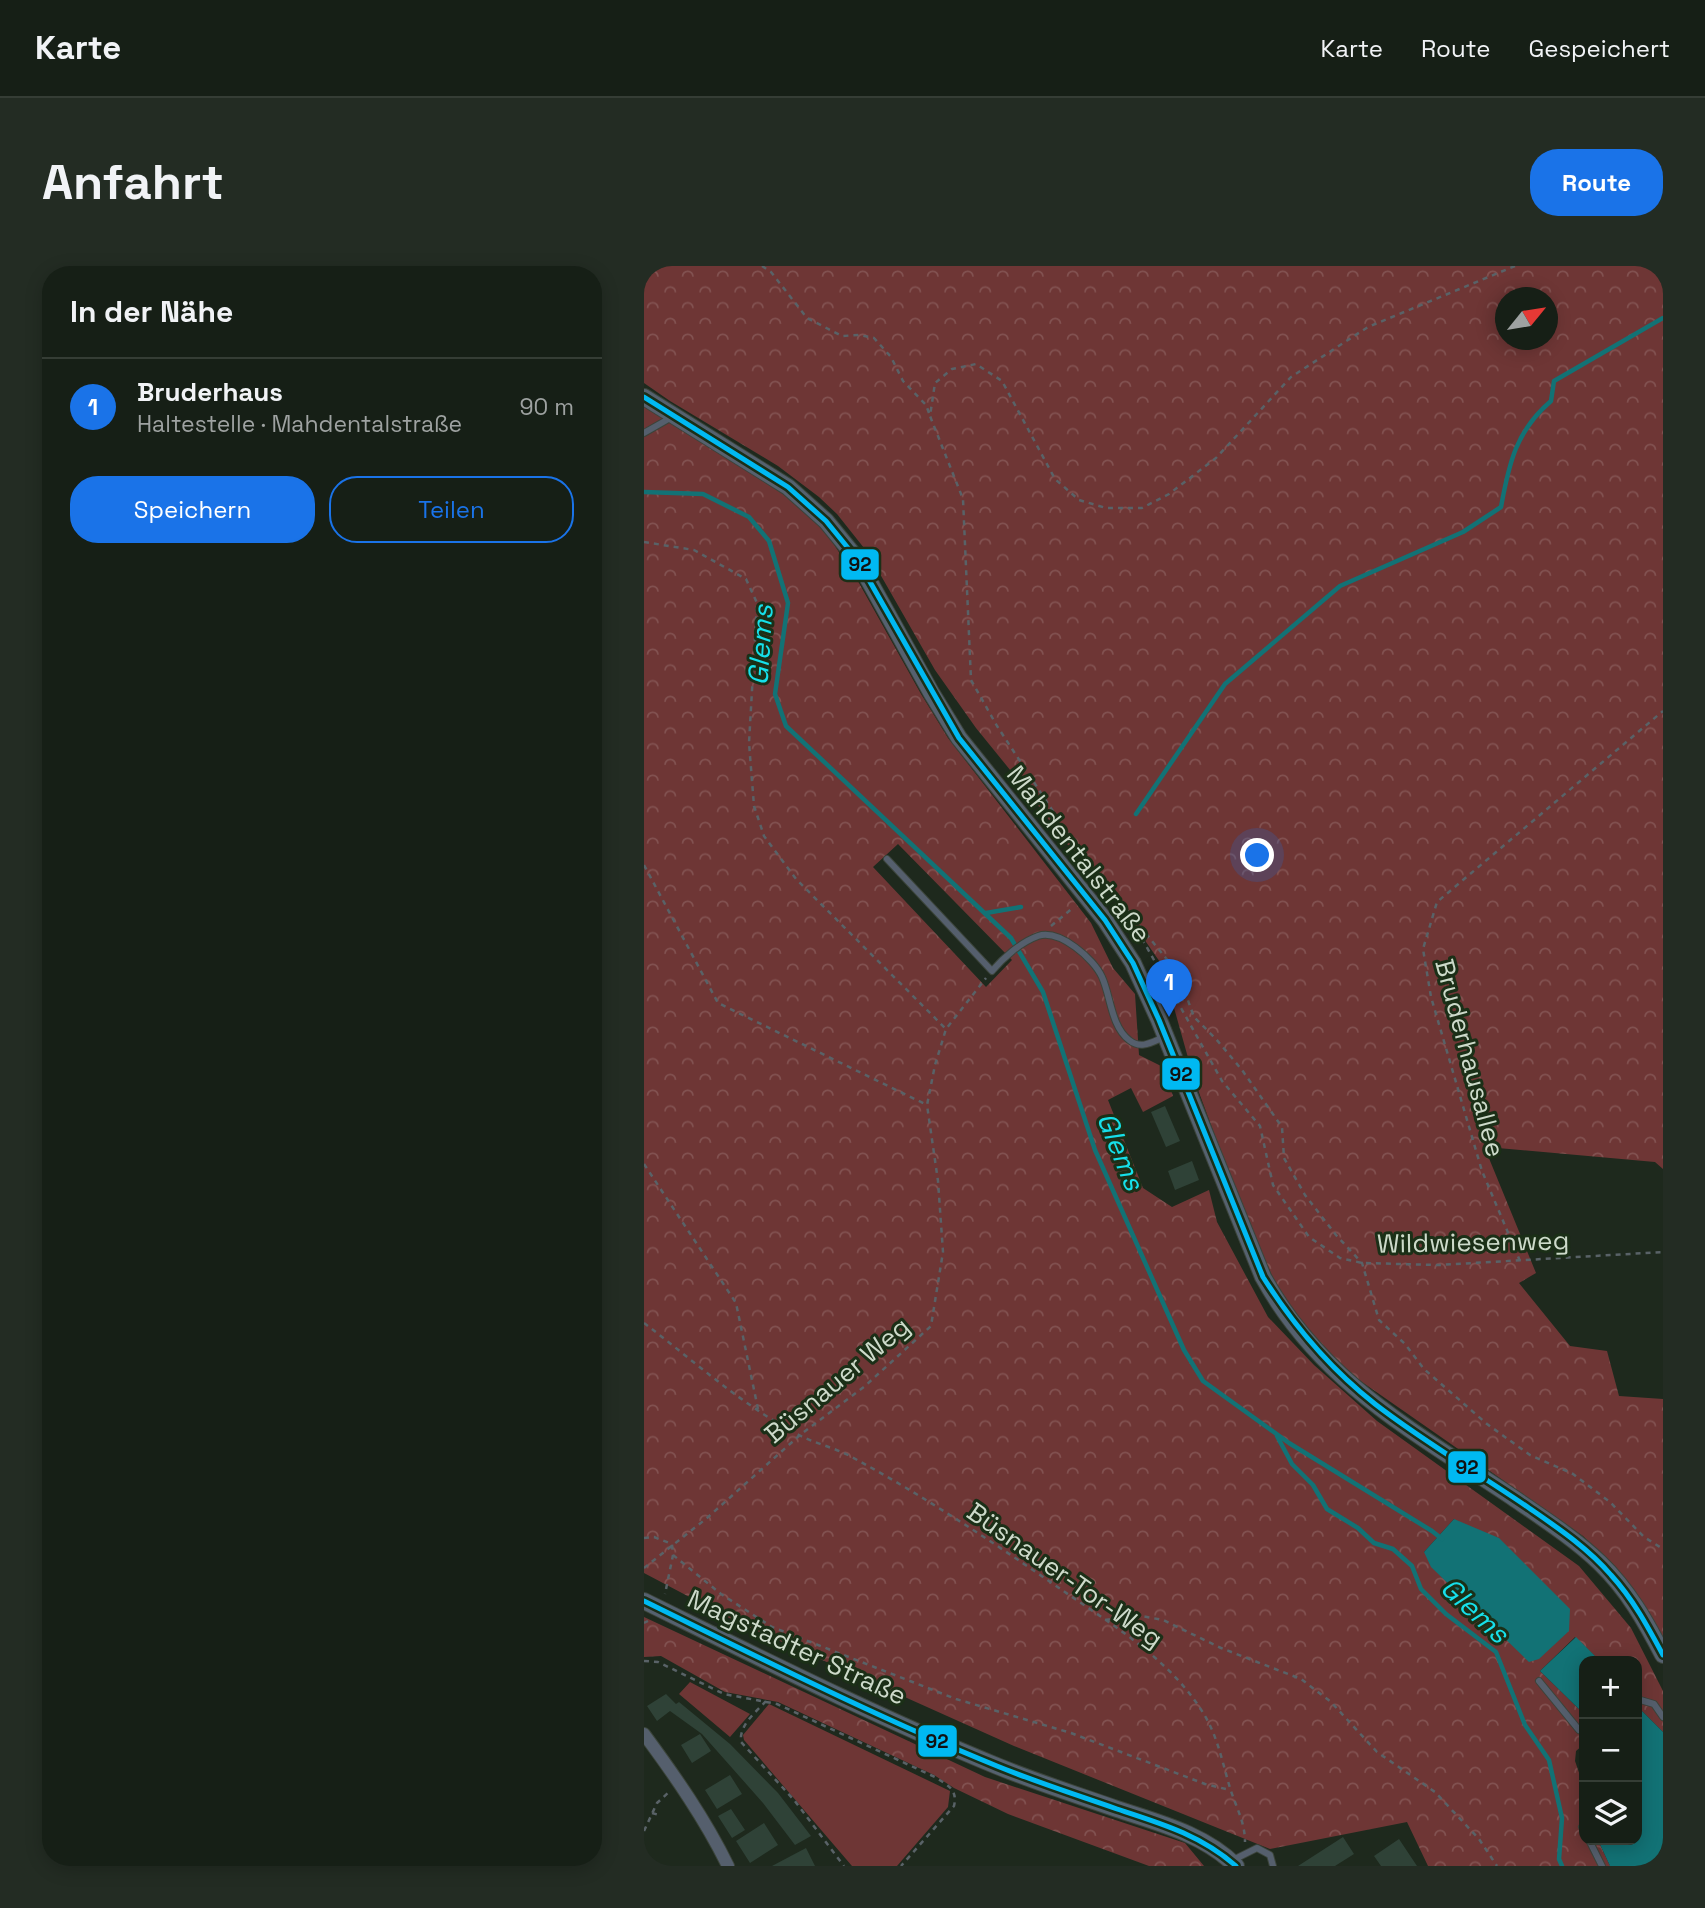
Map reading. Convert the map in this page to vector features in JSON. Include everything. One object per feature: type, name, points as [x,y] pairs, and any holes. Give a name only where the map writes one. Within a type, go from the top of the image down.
[{"type":"main road","name":"Mahdentalstraße","points":[[644,397],[788,487],[842,539],[871,582],[959,738],[1120,942],[1141,980],[1166,1037],[1262,1277],[1307,1342],[1324,1361],[1363,1395],[1588,1552],[1632,1601],[1663,1655]]},
{"type":"main road","name":"Magstadter Straße","points":[[644,1601],[956,1749],[1176,1829],[1200,1840],[1234,1863]]},
{"type":"street","points":[[644,1734],[680,1783],[718,1844],[728,1866]]},
{"type":"lane","points":[[644,433],[673,416]]},
{"type":"lane","points":[[887,859],[992,971],[1029,941],[1040,935],[1053,936],[1086,955],[1102,976],[1122,1033],[1131,1042],[1144,1046],[1166,1037]]},
{"type":"lane","points":[[1539,1681],[1579,1730]]},
{"type":"lane","points":[[1642,1700],[1654,1704],[1663,1717]]},
{"type":"lane","points":[[1592,1845],[1602,1866]]},
{"type":"lane","points":[[1234,1863],[1245,1852],[1257,1848],[1270,1855],[1273,1866]]},
{"type":"path","points":[[762,266],[771,272],[807,318],[842,337],[859,335],[874,338],[891,357],[904,381],[926,405],[963,499],[971,680],[997,726],[1087,863],[1178,973],[1194,1017],[1242,1070],[1282,1127],[1284,1158],[1305,1195],[1336,1235],[1362,1262],[1379,1320],[1405,1344],[1424,1369],[1488,1424],[1530,1455],[1573,1474],[1610,1502],[1644,1537],[1663,1549]]},
{"type":"path","points":[[930,416],[935,383],[952,369],[976,364],[1002,381],[1055,479],[1079,500],[1106,508],[1142,508],[1169,494],[1216,458],[1292,377],[1368,327],[1516,266]]},
{"type":"path","points":[[644,542],[694,550],[747,579],[757,603],[749,743],[754,806],[764,836],[796,879],[946,1029]]},
{"type":"path","name":"Bruderhausallee","points":[[1520,1261],[1482,1171],[1431,997],[1423,949],[1437,902],[1663,711]]},
{"type":"path","name":"Wildwiesenweg","points":[[1087,863],[1118,903],[1157,964],[1222,1081],[1260,1126],[1273,1185],[1309,1237],[1340,1258],[1362,1262],[1439,1265],[1663,1252]]},
{"type":"path","points":[[644,864],[718,1003],[927,1105]]},
{"type":"path","points":[[1105,896],[1118,903]]},
{"type":"path","points":[[1040,935],[1074,907]]},
{"type":"path","name":"Büsnauer Weg","points":[[644,1568],[707,1518],[800,1436],[865,1386],[931,1326],[943,1252],[938,1181],[927,1105],[946,1029],[967,999],[992,971]]},
{"type":"path","points":[[644,1164],[736,1303],[758,1409]]},
{"type":"path","name":"Büsnauer-Tor-Weg","points":[[644,1323],[758,1409],[800,1436],[844,1454],[884,1475],[1021,1562],[1147,1652],[1182,1684],[1206,1717],[1222,1754],[1231,1791],[1245,1830],[1245,1852]]},
{"type":"path","points":[[644,1538],[654,1537],[672,1544],[673,1555],[665,1594]]},
{"type":"path","points":[[673,1555],[721,1594],[772,1627],[956,1699],[1071,1733],[1205,1784],[1231,1791]]},
{"type":"path","points":[[1105,1620],[1136,1615],[1163,1620],[1221,1648],[1301,1679],[1331,1702],[1377,1752],[1435,1792],[1479,1839],[1497,1866]]},
{"type":"path","points":[[644,1661],[658,1662],[724,1694],[777,1704],[935,1777],[953,1789],[956,1797],[954,1806],[901,1866]]},
{"type":"path","points":[[766,1701],[743,1726],[741,1742],[794,1800],[844,1866]]},
{"type":"path","points":[[644,1831],[657,1803],[680,1783]]},
{"type":"path","points":[[652,1813],[659,1815]]},
{"type":"green space","points":[[644,266],[1663,266],[1663,1169],[1655,1162],[1498,1148],[1486,1151],[1536,1273],[1519,1283],[1570,1346],[1607,1351],[1619,1396],[1663,1399],[1663,1644],[1638,1597],[1615,1566],[1583,1536],[1339,1366],[1283,1299],[1247,1222],[1194,1079],[1162,965],[1099,874],[1067,844],[976,728],[935,670],[868,553],[837,514],[778,466],[644,383]]},
{"type":"green space","points":[[644,406],[776,487],[815,521],[859,583],[948,738],[1091,923],[1113,968],[1135,994],[1139,1055],[1163,1067],[1173,1096],[1143,1112],[1131,1088],[1108,1100],[1143,1188],[1172,1207],[1209,1190],[1217,1222],[1268,1317],[1314,1365],[1377,1421],[1579,1566],[1631,1628],[1663,1691],[1663,1732],[1642,1711],[1642,1656],[1595,1656],[1575,1637],[1540,1671],[1579,1709],[1579,1748],[1575,1761],[1579,1773],[1579,1845],[1600,1845],[1610,1866],[1428,1866],[1407,1822],[1270,1849],[1014,1746],[735,1621],[644,1573]],"holes":[[[898,844],[1012,960],[986,987],[873,867]],[[1454,1519],[1569,1631],[1424,1552]]]},
{"type":"green space","points":[[644,1617],[985,1777],[1185,1843],[1204,1866],[1149,1866],[1008,1814],[954,1788],[934,1775],[778,1702],[725,1692],[661,1656],[644,1657]]},
{"type":"green space","points":[[690,1682],[750,1714],[730,1737],[679,1694]]},
{"type":"green space","points":[[769,1704],[950,1791],[948,1807],[897,1866],[852,1866],[744,1740],[743,1735]]},
{"type":"water","points":[[1454,1519],[1499,1538],[1570,1609],[1569,1631],[1539,1659],[1529,1662],[1431,1567],[1424,1552]]},
{"type":"water","points":[[1576,1637],[1595,1656],[1579,1656],[1579,1709],[1540,1671]]},
{"type":"water","points":[[1642,1711],[1663,1732],[1663,1866],[1610,1866],[1600,1845],[1642,1845]]},
{"type":"building","points":[[1165,1106],[1180,1141],[1166,1147],[1151,1112]]},
{"type":"building","points":[[1192,1161],[1199,1180],[1175,1190],[1168,1171]]},
{"type":"building","points":[[666,1694],[730,1744],[778,1793],[811,1836],[795,1845],[763,1803],[702,1734],[670,1711],[657,1721],[647,1706]]},
{"type":"building","points":[[700,1734],[711,1751],[692,1763],[681,1745]]},
{"type":"building","points":[[730,1775],[742,1794],[717,1809],[705,1790]]},
{"type":"building","points":[[731,1809],[745,1830],[732,1838],[718,1816]]},
{"type":"building","points":[[764,1823],[778,1845],[750,1863],[736,1841]]},
{"type":"building","points":[[1343,1837],[1354,1854],[1335,1866],[1298,1866]]},
{"type":"building","points":[[1399,1839],[1417,1866],[1381,1866],[1374,1856]]},
{"type":"building","points":[[806,1848],[815,1866],[772,1866]]},
{"type":"waterway","points":[[1136,814],[1225,684],[1340,586],[1463,532],[1501,507],[1516,449],[1530,424],[1551,401],[1554,381],[1663,318]]},
{"type":"waterway","name":"Glems","points":[[644,492],[703,494],[749,517],[769,541],[788,603],[775,694],[786,726],[1011,938],[1043,992],[1095,1150],[1184,1350],[1203,1381],[1289,1443],[1442,1539]]},
{"type":"waterway","points":[[986,913],[1021,907]]},
{"type":"waterway","name":"Glems","points":[[1277,1436],[1292,1464],[1313,1485],[1327,1509],[1358,1528],[1374,1543],[1393,1549],[1412,1566],[1421,1589],[1446,1614],[1496,1652],[1525,1725],[1549,1760],[1562,1818],[1559,1859],[1562,1866]]},
{"type":"transit line","name":"92","points":[[644,397],[788,487],[826,521],[857,559],[959,738],[1105,920],[1133,963],[1159,1020],[1263,1277],[1300,1329],[1342,1376],[1375,1404],[1551,1523],[1593,1556],[1626,1594],[1663,1655]]},
{"type":"transit line","name":"92","points":[[644,1601],[907,1728],[1027,1778],[1179,1831],[1209,1846],[1236,1866]]},
{"type":"place","name":"Bruderhaus","points":[[1169,1017]]}]
